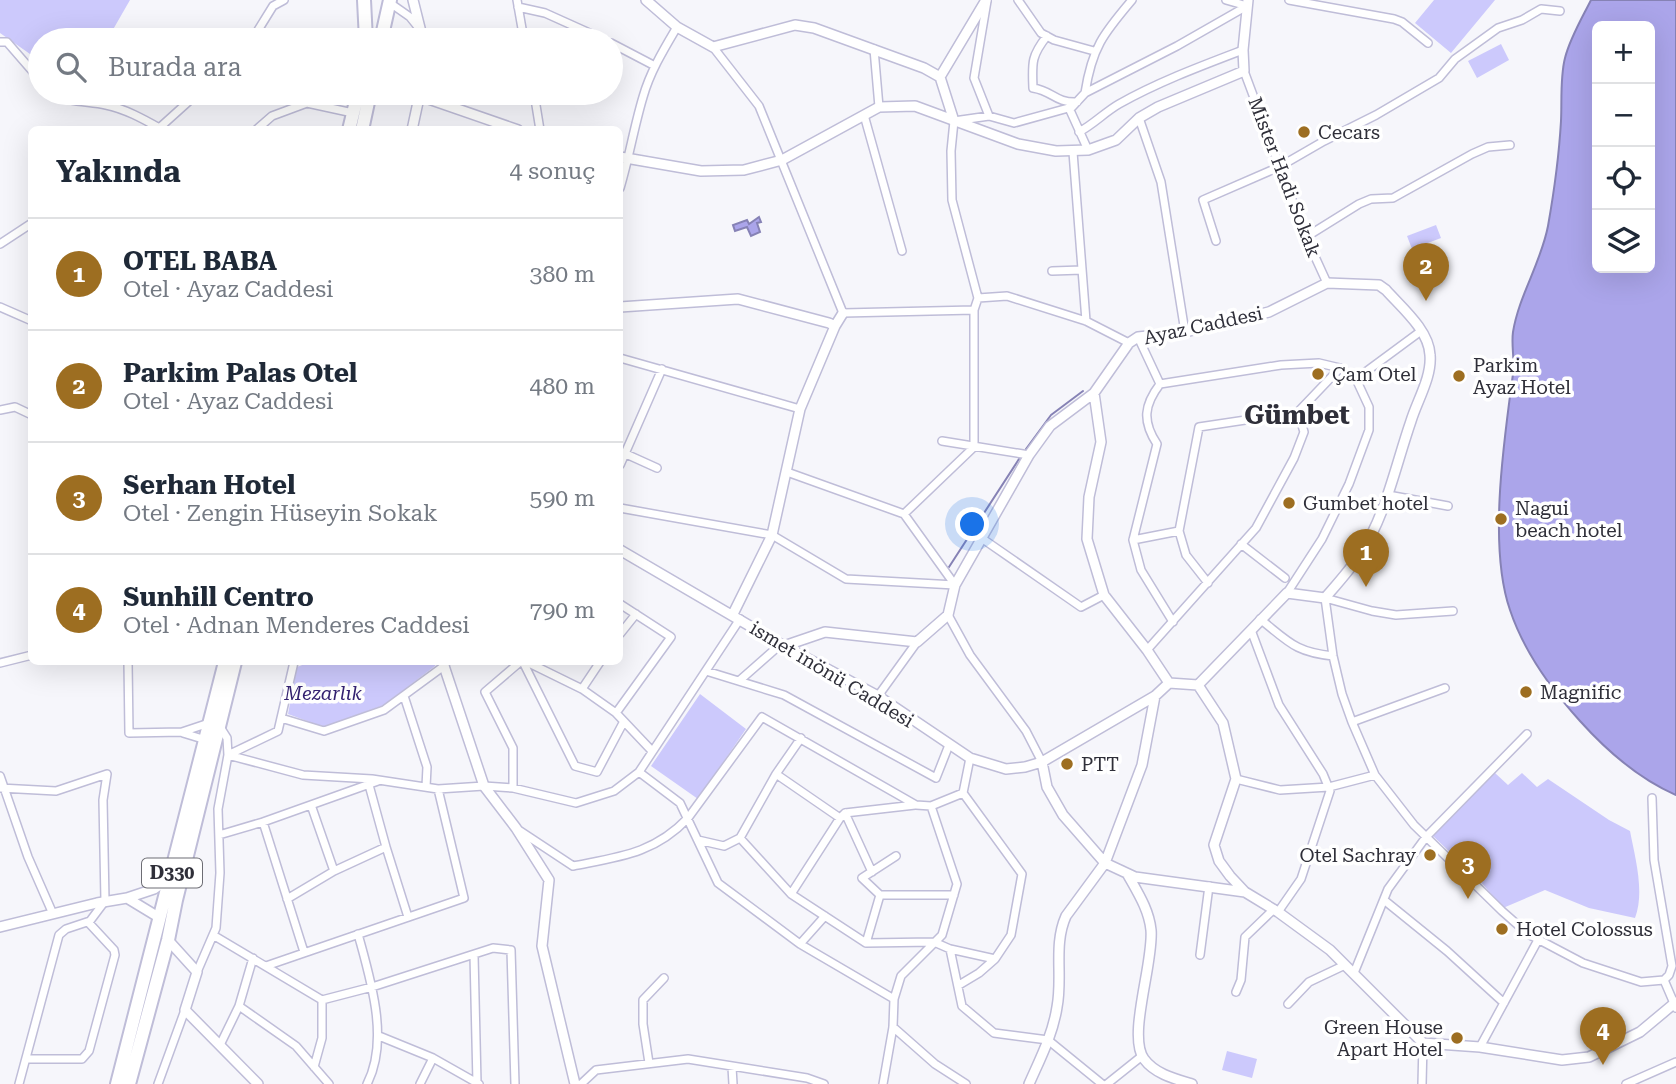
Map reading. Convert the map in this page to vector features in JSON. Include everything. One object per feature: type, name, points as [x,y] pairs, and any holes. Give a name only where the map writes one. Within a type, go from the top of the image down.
[{"type":"highway","points":[[364,0],[365,28]]},
{"type":"highway","points":[[371,0],[390,1],[384,28]]},
{"type":"highway","points":[[350,126],[355,105]]},
{"type":"highway","points":[[363,126],[367,105]]},
{"type":"highway","name":"D330","points":[[119,1083],[168,940],[215,725],[225,665]]},
{"type":"highway","name":"D330","points":[[119,1083],[206,740],[215,725],[234,665]]},
{"type":"street","points":[[258,28],[271,3],[284,0]]},
{"type":"street","points":[[412,0],[419,28]]},
{"type":"street","points":[[646,0],[677,27],[713,47],[759,106],[843,313]]},
{"type":"street","points":[[940,77],[987,0]]},
{"type":"street","points":[[987,0],[974,78],[989,116]]},
{"type":"street","points":[[1017,0],[1041,33],[1094,51]]},
{"type":"street","points":[[1085,93],[1094,51],[1132,0]]},
{"type":"street","points":[[1226,0],[1247,3]]},
{"type":"street","points":[[1289,0],[1394,19],[1402,22],[1428,43]]},
{"type":"street","points":[[390,1],[410,17],[416,28]]},
{"type":"street","points":[[677,27],[655,66],[643,95],[624,158],[701,171],[744,170],[782,160],[879,107],[915,106],[1018,144],[1056,152],[1088,150],[1116,140],[1139,118],[1158,107],[1244,71],[1247,3]]},
{"type":"street","points":[[954,121],[989,116],[1014,123],[1069,107],[1085,93],[1177,46],[1247,3]]},
{"type":"street","points":[[522,28],[518,4],[578,28]]},
{"type":"street","points":[[1216,241],[1203,200],[1279,167],[1376,115],[1439,78],[1455,59],[1498,28],[1522,20],[1541,9],[1560,11]]},
{"type":"street","points":[[713,47],[795,26],[814,28],[925,68],[940,77],[954,121],[951,151],[952,200],[978,298],[974,310],[974,447],[904,514]]},
{"type":"street","points":[[1047,36],[1035,51],[1032,67],[1033,88],[1046,90],[1062,102],[1077,102]]},
{"type":"street","points":[[0,42],[7,42],[15,48],[28,64]]},
{"type":"street","points":[[623,49],[655,66]]},
{"type":"street","points":[[874,49],[879,107]]},
{"type":"street","points":[[1080,132],[1115,106],[1140,92],[1243,50]]},
{"type":"street","name":"Mister Hadi Sokak","points":[[1244,71],[1306,237],[1327,283]]},
{"type":"street","points":[[107,105],[127,111],[154,126]]},
{"type":"street","points":[[163,126],[185,105]]},
{"type":"street","points":[[261,126],[272,116],[302,105]]},
{"type":"street","points":[[316,105],[353,113]]},
{"type":"street","points":[[413,126],[418,105]]},
{"type":"street","points":[[450,105],[507,126]]},
{"type":"street","points":[[536,105],[539,126]]},
{"type":"street","points":[[1069,107],[1088,150]]},
{"type":"street","points":[[864,115],[902,251]]},
{"type":"street","points":[[1139,118],[1161,182],[1185,332]]},
{"type":"street","points":[[1306,237],[1359,204],[1371,199],[1393,198],[1472,154],[1488,148],[1510,145]]},
{"type":"street","points":[[1073,152],[1086,321]]},
{"type":"street","points":[[0,244],[28,226]]},
{"type":"street","points":[[1052,271],[1082,270]]},
{"type":"street","name":"Ayaz Caddesi","points":[[948,615],[955,584],[1029,455],[1050,426],[1094,393],[1129,343],[1138,337],[1185,332],[1269,312],[1327,283],[1379,285],[1421,331],[1431,355],[1429,371],[1388,495],[1359,556],[1325,598]]},
{"type":"street","points":[[978,298],[1007,296],[1086,321],[1129,343]]},
{"type":"street","points":[[623,307],[738,299],[835,327]]},
{"type":"street","points":[[0,307],[28,318]]},
{"type":"street","points":[[843,313],[974,310]]},
{"type":"street","points":[[228,755],[303,775],[380,780],[438,789],[484,786],[513,788],[576,803],[614,791],[639,772],[706,671],[736,617],[772,534],[800,409],[843,313]]},
{"type":"street","points":[[1356,379],[1421,331]]},
{"type":"street","points":[[1138,337],[1160,384]]},
{"type":"street","points":[[623,359],[800,409]]},
{"type":"street","points":[[1173,622],[1141,570],[1133,540],[1157,444],[1149,432],[1145,413],[1150,397],[1160,384],[1281,365],[1320,363],[1340,368],[1356,379],[1369,407],[1369,430],[1349,484],[1322,539],[1287,593],[1198,685]]},
{"type":"street","points":[[1208,583],[1186,555],[1179,531],[1199,426],[1298,412],[1340,368]]},
{"type":"street","points":[[623,460],[662,369]]},
{"type":"street","points":[[1094,393],[1101,442],[1089,497],[1087,539],[1104,595],[1169,683],[1198,685]]},
{"type":"street","points":[[0,410],[15,407],[28,413]]},
{"type":"street","points":[[1147,650],[1208,583],[1266,512],[1294,458],[1304,432],[1298,412]]},
{"type":"street","points":[[942,441],[1029,455]]},
{"type":"street","points":[[626,454],[657,468]]},
{"type":"street","points":[[787,472],[904,514],[955,584]]},
{"type":"street","points":[[1388,495],[1448,506]]},
{"type":"street","points":[[623,509],[772,534],[845,579],[955,584]]},
{"type":"street","points":[[1133,540],[1179,531]]},
{"type":"street","points":[[981,537],[1082,607],[1104,595]]},
{"type":"street","points":[[1241,544],[1285,578]]},
{"type":"street","name":"ismet inönü Caddesi","points":[[623,552],[783,645],[878,696],[970,758],[1006,769],[1042,762],[1155,696],[1169,683]]},
{"type":"street","points":[[1287,593],[1325,598],[1396,615],[1453,611]]},
{"type":"street","points":[[1325,598],[1342,694],[1352,722],[1375,775],[1426,836],[1502,911],[1538,940],[1583,963],[1641,982],[1664,980],[1672,967]]},
{"type":"street","points":[[616,713],[671,637],[623,606]]},
{"type":"street","points":[[623,630],[636,614]]},
{"type":"street","points":[[878,696],[917,642],[948,615],[970,655],[1026,731],[1042,762],[1047,787],[1063,816],[1105,863],[1128,875],[1245,892]]},
{"type":"street","points":[[1260,620],[1298,649],[1334,656]]},
{"type":"street","points":[[1236,992],[1241,980],[1245,937],[1276,911],[1301,879],[1330,791],[1323,774],[1279,705],[1251,630]]},
{"type":"street","points":[[739,681],[783,645],[825,632],[917,642]]},
{"type":"street","points":[[0,663],[28,656]]},
{"type":"street","points":[[128,665],[129,733],[182,732],[215,725],[227,738],[228,755],[218,809],[220,873],[216,928],[197,972],[159,1083]]},
{"type":"street","points":[[228,755],[278,731],[293,665]]},
{"type":"street","points":[[281,718],[324,731],[384,710],[444,665]]},
{"type":"street","points":[[445,665],[484,786],[516,828],[549,880],[542,946],[575,1084]]},
{"type":"street","points":[[513,788],[513,748],[485,692],[519,665]]},
{"type":"street","points":[[524,665],[575,766],[597,772],[623,723]]},
{"type":"street","points":[[530,665],[582,689],[616,713],[652,751]]},
{"type":"street","points":[[582,689],[598,665]]},
{"type":"street","points":[[706,671],[784,695],[936,778],[949,746]]},
{"type":"street","points":[[1198,685],[1223,723],[1236,779],[1214,845],[1219,861],[1245,892],[1330,950],[1423,1043],[1480,1047],[1562,1060],[1589,1057],[1640,1032],[1675,1005],[1664,980]]},
{"type":"street","points":[[1352,722],[1445,688]]},
{"type":"street","points":[[404,696],[427,767],[426,788]]},
{"type":"street","points":[[1029,1084],[1048,1040],[1058,1006],[1059,939],[1062,926],[1066,916],[1105,863],[1142,765],[1155,696]]},
{"type":"street","points":[[516,828],[573,866],[634,854],[674,832],[688,818],[762,717],[916,805]]},
{"type":"street","points":[[182,732],[206,740]]},
{"type":"street","points":[[1354,974],[1388,889],[1426,836],[1527,734]]},
{"type":"street","points":[[698,840],[724,846],[740,838],[776,774],[801,738]]},
{"type":"street","points":[[959,985],[979,974],[995,959],[1011,935],[1022,874],[963,793],[970,758]]},
{"type":"street","points":[[639,772],[680,803],[718,883],[800,944],[894,999]]},
{"type":"street","points":[[1,788],[56,791],[107,774],[103,800],[105,901],[88,922],[66,929],[59,935],[19,1084]]},
{"type":"street","points":[[776,774],[842,815],[872,872]]},
{"type":"street","points":[[1236,779],[1280,790],[1329,787],[1375,775]]},
{"type":"street","points":[[0,776],[1,788],[53,914]]},
{"type":"street","points":[[219,835],[380,780]]},
{"type":"street","points":[[369,785],[408,917]]},
{"type":"street","points":[[266,966],[464,898],[438,789]]},
{"type":"street","points":[[791,894],[842,815],[916,805],[932,806],[963,793]]},
{"type":"street","points":[[1652,798],[1654,860],[1676,979]]},
{"type":"street","points":[[311,805],[334,871]]},
{"type":"street","points":[[883,1084],[893,1027],[894,999],[901,976],[942,935],[957,884],[932,806]]},
{"type":"street","points":[[263,822],[304,952]]},
{"type":"street","points":[[740,838],[791,894],[866,943],[934,942],[950,949],[995,959]]},
{"type":"street","points":[[287,899],[334,871],[386,847]]},
{"type":"street","points":[[896,856],[862,878],[880,895],[954,895]]},
{"type":"street","points":[[1128,875],[1147,912],[1151,933],[1139,1024],[1138,1041],[1142,1056],[1165,1075],[1192,1084]]},
{"type":"street","points":[[0,926],[127,898],[154,889],[171,876]]},
{"type":"street","points":[[1200,955],[1209,886]]},
{"type":"street","points":[[866,943],[880,895]]},
{"type":"street","points":[[127,898],[160,918]]},
{"type":"street","points":[[1384,900],[1447,951],[1504,1003]]},
{"type":"street","points":[[800,944],[825,916]]},
{"type":"street","points":[[26,1059],[79,1059],[88,1055],[116,955],[88,922]]},
{"type":"street","points":[[358,934],[372,987],[379,1036],[368,1082],[377,1084]]},
{"type":"street","points":[[213,935],[322,1000],[372,987],[493,948],[511,950],[515,1084]]},
{"type":"street","points":[[168,940],[197,972]]},
{"type":"street","points":[[1480,1047],[1538,940]]},
{"type":"street","points":[[950,949],[962,1006],[994,1033],[1048,1040],[1105,1084],[1142,1056]]},
{"type":"street","points":[[474,955],[478,1083]]},
{"type":"street","points":[[220,1045],[239,1006],[253,958]]},
{"type":"street","points":[[1288,1004],[1309,982],[1345,965]]},
{"type":"street","points":[[649,1063],[639,999],[664,978]]},
{"type":"street","points":[[314,1067],[322,1038],[322,1000]]},
{"type":"street","points":[[239,1006],[296,1046],[329,1084]]},
{"type":"street","points":[[186,1010],[258,1084]]},
{"type":"street","points":[[893,1027],[934,1064],[966,1084]]},
{"type":"street","points":[[379,1036],[433,1058],[478,1083]]},
{"type":"street","points":[[1422,1084],[1423,1043]]},
{"type":"street","points":[[420,1084],[433,1058]]},
{"type":"street","points":[[581,1084],[596,1070],[688,1059],[807,1078],[822,1084]]},
{"type":"street","points":[[1626,1084],[1676,1062]]},
{"type":"street","points":[[732,1067],[733,1084]]},
{"type":"green space","points":[[0,0],[130,0],[114,28],[28,28],[28,53],[0,33]]},
{"type":"green space","points":[[1434,0],[1495,0],[1451,53],[1415,23]]},
{"type":"green space","points":[[1501,44],[1509,60],[1477,78],[1468,61]]},
{"type":"green space","points":[[1436,225],[1441,238],[1412,249],[1407,236]]},
{"type":"green space","name":"Mezarlık","points":[[435,665],[384,705],[323,727],[288,714],[297,667]]},
{"type":"green space","points":[[700,694],[746,729],[698,799],[651,766]]},
{"type":"green space","points":[[1495,773],[1508,785],[1522,773],[1537,787],[1548,779],[1630,831],[1639,886],[1635,918],[1589,908],[1545,890],[1503,908],[1480,881],[1432,835]]},
{"type":"green space","points":[[1227,1051],[1257,1059],[1252,1078],[1222,1070]]},
{"type":"shaded area","points":[[1591,0],[1676,0],[1676,795],[1649,781],[1612,753],[1559,696],[1523,641],[1503,584],[1500,493],[1513,369],[1513,332],[1548,226],[1559,147],[1563,65],[1573,36]]},
{"type":"shaded area","points":[[759,217],[761,222],[757,223],[760,232],[751,236],[747,227],[735,231],[733,225],[747,220],[749,224]]},
{"type":"waterway","points":[[1026,449],[1051,415],[1083,391]]},
{"type":"waterway","points":[[949,567],[1019,459]]},
{"type":"place","name":"Cecars","points":[[1304,132]]},
{"type":"place","name":"Parkim Palas Otel","points":[[1426,301]]},
{"type":"place","name":"Çam Otel","points":[[1318,374]]},
{"type":"place","name":"Parkim Ayaz Hotel","points":[[1459,376]]},
{"type":"place","name":"Gumbet hotel","points":[[1289,503]]},
{"type":"place","name":"Nagui beach hotel","points":[[1501,519]]},
{"type":"place","name":"OTEL BABA","points":[[1366,587]]},
{"type":"place","name":"Magnific","points":[[1526,692]]},
{"type":"place","name":"PTT","points":[[1067,764]]},
{"type":"place","name":"Otel Sachray","points":[[1430,855]]},
{"type":"place","name":"Serhan Hotel","points":[[1468,899]]},
{"type":"place","name":"Hotel Colossus","points":[[1502,929]]},
{"type":"place","name":"Green House Apart Hotel","points":[[1457,1038]]},
{"type":"place","name":"Sunhill Centro","points":[[1603,1065]]},
{"type":"district","name":"Gümbet","points":[[1297,415]]}]
